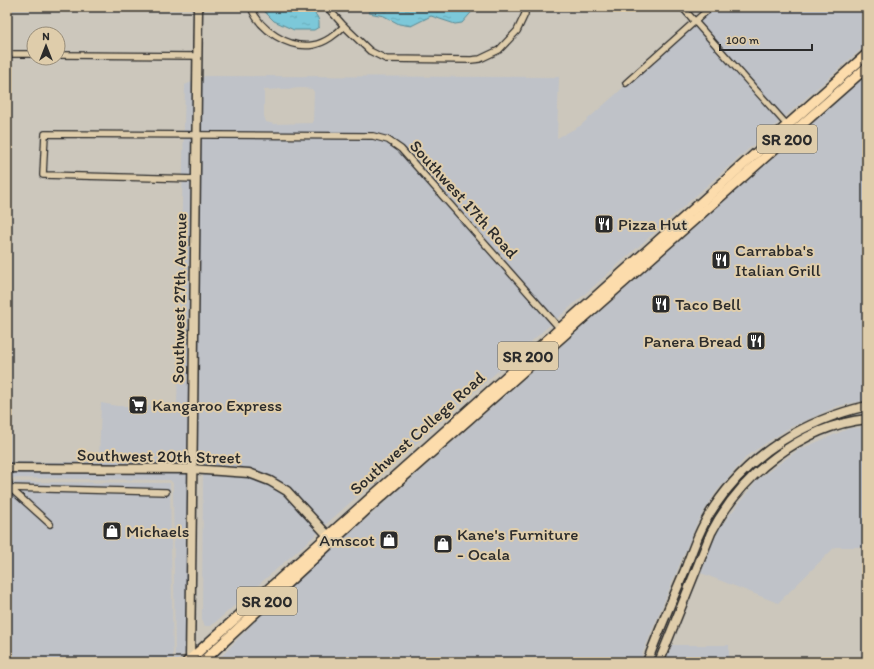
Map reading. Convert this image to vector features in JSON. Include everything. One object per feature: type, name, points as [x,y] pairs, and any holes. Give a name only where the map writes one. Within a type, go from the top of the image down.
[{"type":"main road","name":"Southwest 27th Avenue","points":[[189,661],[198,7]]},
{"type":"main road","name":"Southwest College Road","points":[[189,661],[330,538],[562,331],[787,125],[867,54]]},
{"type":"main road","name":"Southwest College Road","points":[[562,331],[867,67]]},
{"type":"main road","points":[[647,662],[699,535],[714,507],[733,482],[759,456],[801,428],[867,406]]},
{"type":"main road","points":[[659,662],[711,533],[721,514],[747,482],[781,453],[800,442],[835,426],[867,419]]},
{"type":"main road","name":"Southwest 20th Street","points":[[7,468],[192,469],[249,473],[270,481],[287,491],[330,538]]},
{"type":"main road","name":"Southwest College Road","points":[[202,662],[330,538]]},
{"type":"street","points":[[251,7],[269,32],[292,43],[313,45],[336,35],[344,26]]},
{"type":"street","points":[[327,7],[370,51],[386,59],[471,60],[480,59],[499,50],[517,31],[525,14],[525,7]]},
{"type":"street","points":[[682,7],[787,125]]},
{"type":"street","points":[[626,83],[711,7]]},
{"type":"street","points":[[7,54],[26,54]]},
{"type":"street","points":[[66,54],[198,56]]},
{"type":"street","name":"Southwest 17th Road","points":[[196,179],[43,175],[45,134],[373,136],[388,140],[401,148],[562,331]]},
{"type":"street","points":[[7,477],[9,488],[50,524]]},
{"type":"street","points":[[9,488],[166,492]]},
{"type":"shaded area","points":[[714,7],[867,7],[867,44],[324,526],[289,488],[249,469],[195,466],[201,78],[205,76],[559,77],[557,138],[580,126]],"holes":[[[312,89],[314,92],[313,123],[274,124],[266,122],[264,116],[264,90]]]},
{"type":"shaded area","points":[[867,75],[867,400],[838,406],[789,428],[748,455],[716,492],[697,523],[639,662],[216,662],[278,597]]},
{"type":"shaded area","points":[[194,81],[188,466],[7,465],[7,462],[99,462],[101,403],[117,406],[177,406],[185,85]]},
{"type":"shaded area","points":[[867,427],[867,547],[835,547],[778,603],[701,573],[718,530],[757,480],[798,450],[850,428]]},
{"type":"shaded area","points":[[7,472],[188,473],[186,652],[176,662],[173,483],[170,480],[7,478]]},
{"type":"shaded area","points":[[227,474],[248,476],[269,484],[285,494],[320,531],[211,626],[205,626],[202,621],[203,475]]},
{"type":"shaded area","points":[[7,482],[170,483],[173,660],[171,662],[7,662]]},
{"type":"shaded area","points":[[672,645],[729,645],[729,662],[665,662]]},
{"type":"water","points":[[288,6],[307,9],[314,12],[318,18],[319,27],[314,30],[294,30],[274,21],[260,7]]},
{"type":"water","points":[[369,7],[476,7],[462,23],[455,24],[431,16],[411,26],[399,24],[384,16],[369,13]]},
{"type":"place","name":"Pizza Hut","points":[[604,224]]},
{"type":"place","name":"Carrabba's Italian Grill","points":[[721,260]]},
{"type":"place","name":"Taco Bell","points":[[661,304]]},
{"type":"place","name":"Panera Bread","points":[[756,341]]},
{"type":"place","name":"Kangaroo Express","points":[[138,405]]},
{"type":"place","name":"Michaels","points":[[112,531]]},
{"type":"place","name":"Amscot","points":[[389,540]]},
{"type":"place","name":"Kane's Furniture - Ocala","points":[[443,544]]}]
